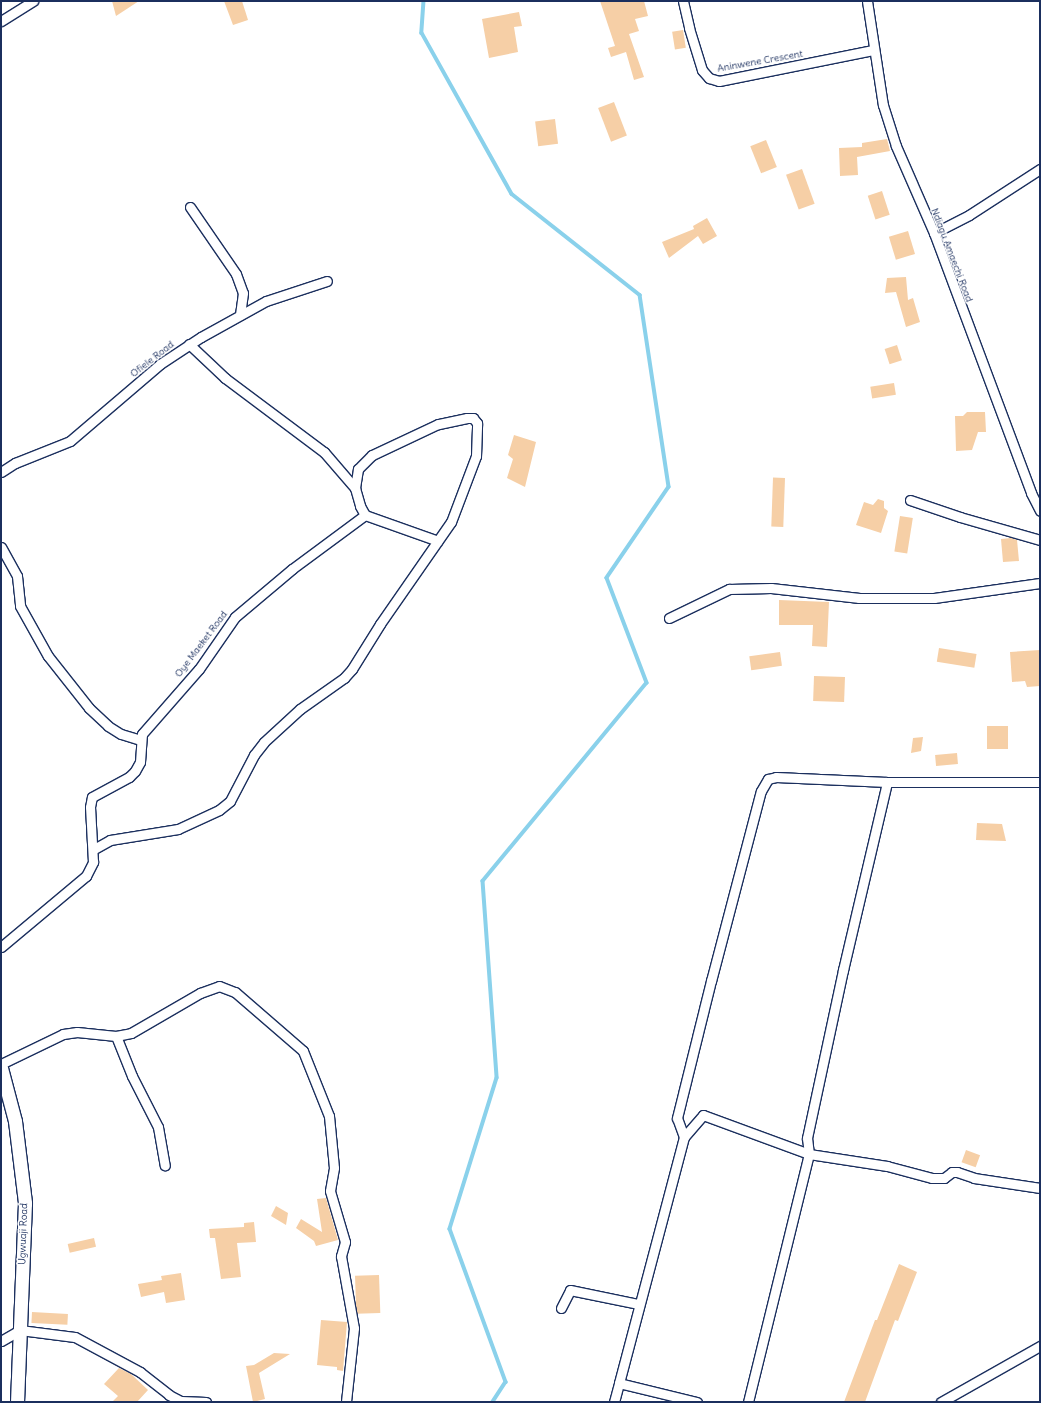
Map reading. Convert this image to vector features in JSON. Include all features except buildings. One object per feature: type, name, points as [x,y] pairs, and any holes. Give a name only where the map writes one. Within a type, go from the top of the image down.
[{"type":"main road","name":"Ugwuaji Road","points":[[1,1068],[15,1121],[25,1203],[17,1402]]},
{"type":"street","points":[[1,21],[33,1]]},
{"type":"street","name":"Aninwene Crescent","points":[[683,1],[688,28],[702,70],[709,78],[719,81],[873,50]]},
{"type":"street","name":"Ndiagu Amaechi Road","points":[[868,1],[873,50],[883,106],[896,146],[934,233],[1028,485],[1040,511]]},
{"type":"street","points":[[934,233],[975,212],[1040,169]]},
{"type":"street","points":[[190,207],[236,274],[243,293],[240,315]]},
{"type":"street","name":"Ofiele Road","points":[[1,472],[15,464],[70,441],[160,364],[189,344],[266,301],[327,281]]},
{"type":"street","points":[[189,344],[225,378],[324,452],[355,488]]},
{"type":"street","points":[[94,849],[110,840],[178,829],[226,805],[254,755],[264,742],[300,709],[344,678],[352,669],[380,624],[438,541],[458,506],[476,456],[478,429],[476,420],[467,418],[438,424],[372,455],[358,469],[355,488],[360,506],[365,515],[438,541]]},
{"type":"street","points":[[910,500],[1040,540]]},
{"type":"street","name":"Oye Maeket Road","points":[[1,947],[86,876],[93,862],[94,849],[90,801],[92,796],[129,777],[135,771],[140,762],[142,734],[199,669],[238,614],[292,569],[365,515]]},
{"type":"street","points":[[1,547],[17,576],[20,606],[48,656],[89,708],[108,726],[121,734],[141,740]]},
{"type":"street","points":[[669,618],[729,589],[770,588],[859,598],[934,598],[1040,583]]},
{"type":"street","points":[[684,1137],[677,1118],[761,792],[768,779],[776,777],[887,782],[1040,782]]},
{"type":"street","points":[[748,1402],[809,1154],[807,1138],[842,970],[887,782]]},
{"type":"street","points":[[1,1064],[64,1034],[77,1032],[116,1036],[131,1033],[200,993],[219,986],[235,992],[304,1051],[329,1116],[334,1168],[330,1191],[345,1242],[341,1256],[354,1328],[346,1402]]},
{"type":"street","points":[[116,1036],[132,1076],[158,1127],[165,1165]]},
{"type":"street","points":[[614,1402],[638,1304],[684,1137],[703,1115],[809,1154],[887,1166],[932,1178],[944,1178],[952,1172],[957,1172],[974,1178],[1040,1188]]},
{"type":"street","points":[[561,1308],[570,1290],[638,1304]]},
{"type":"street","points":[[1,1341],[20,1330],[75,1337],[140,1372],[169,1395],[181,1401],[206,1402]]},
{"type":"street","points":[[941,1402],[1040,1346]]},
{"type":"street","points":[[619,1383],[697,1402]]},
{"type":"waterway","points":[[424,1],[422,33],[512,194],[640,295],[669,487],[607,578],[647,683],[483,881],[497,1078],[450,1229],[506,1382],[493,1402]]}]
